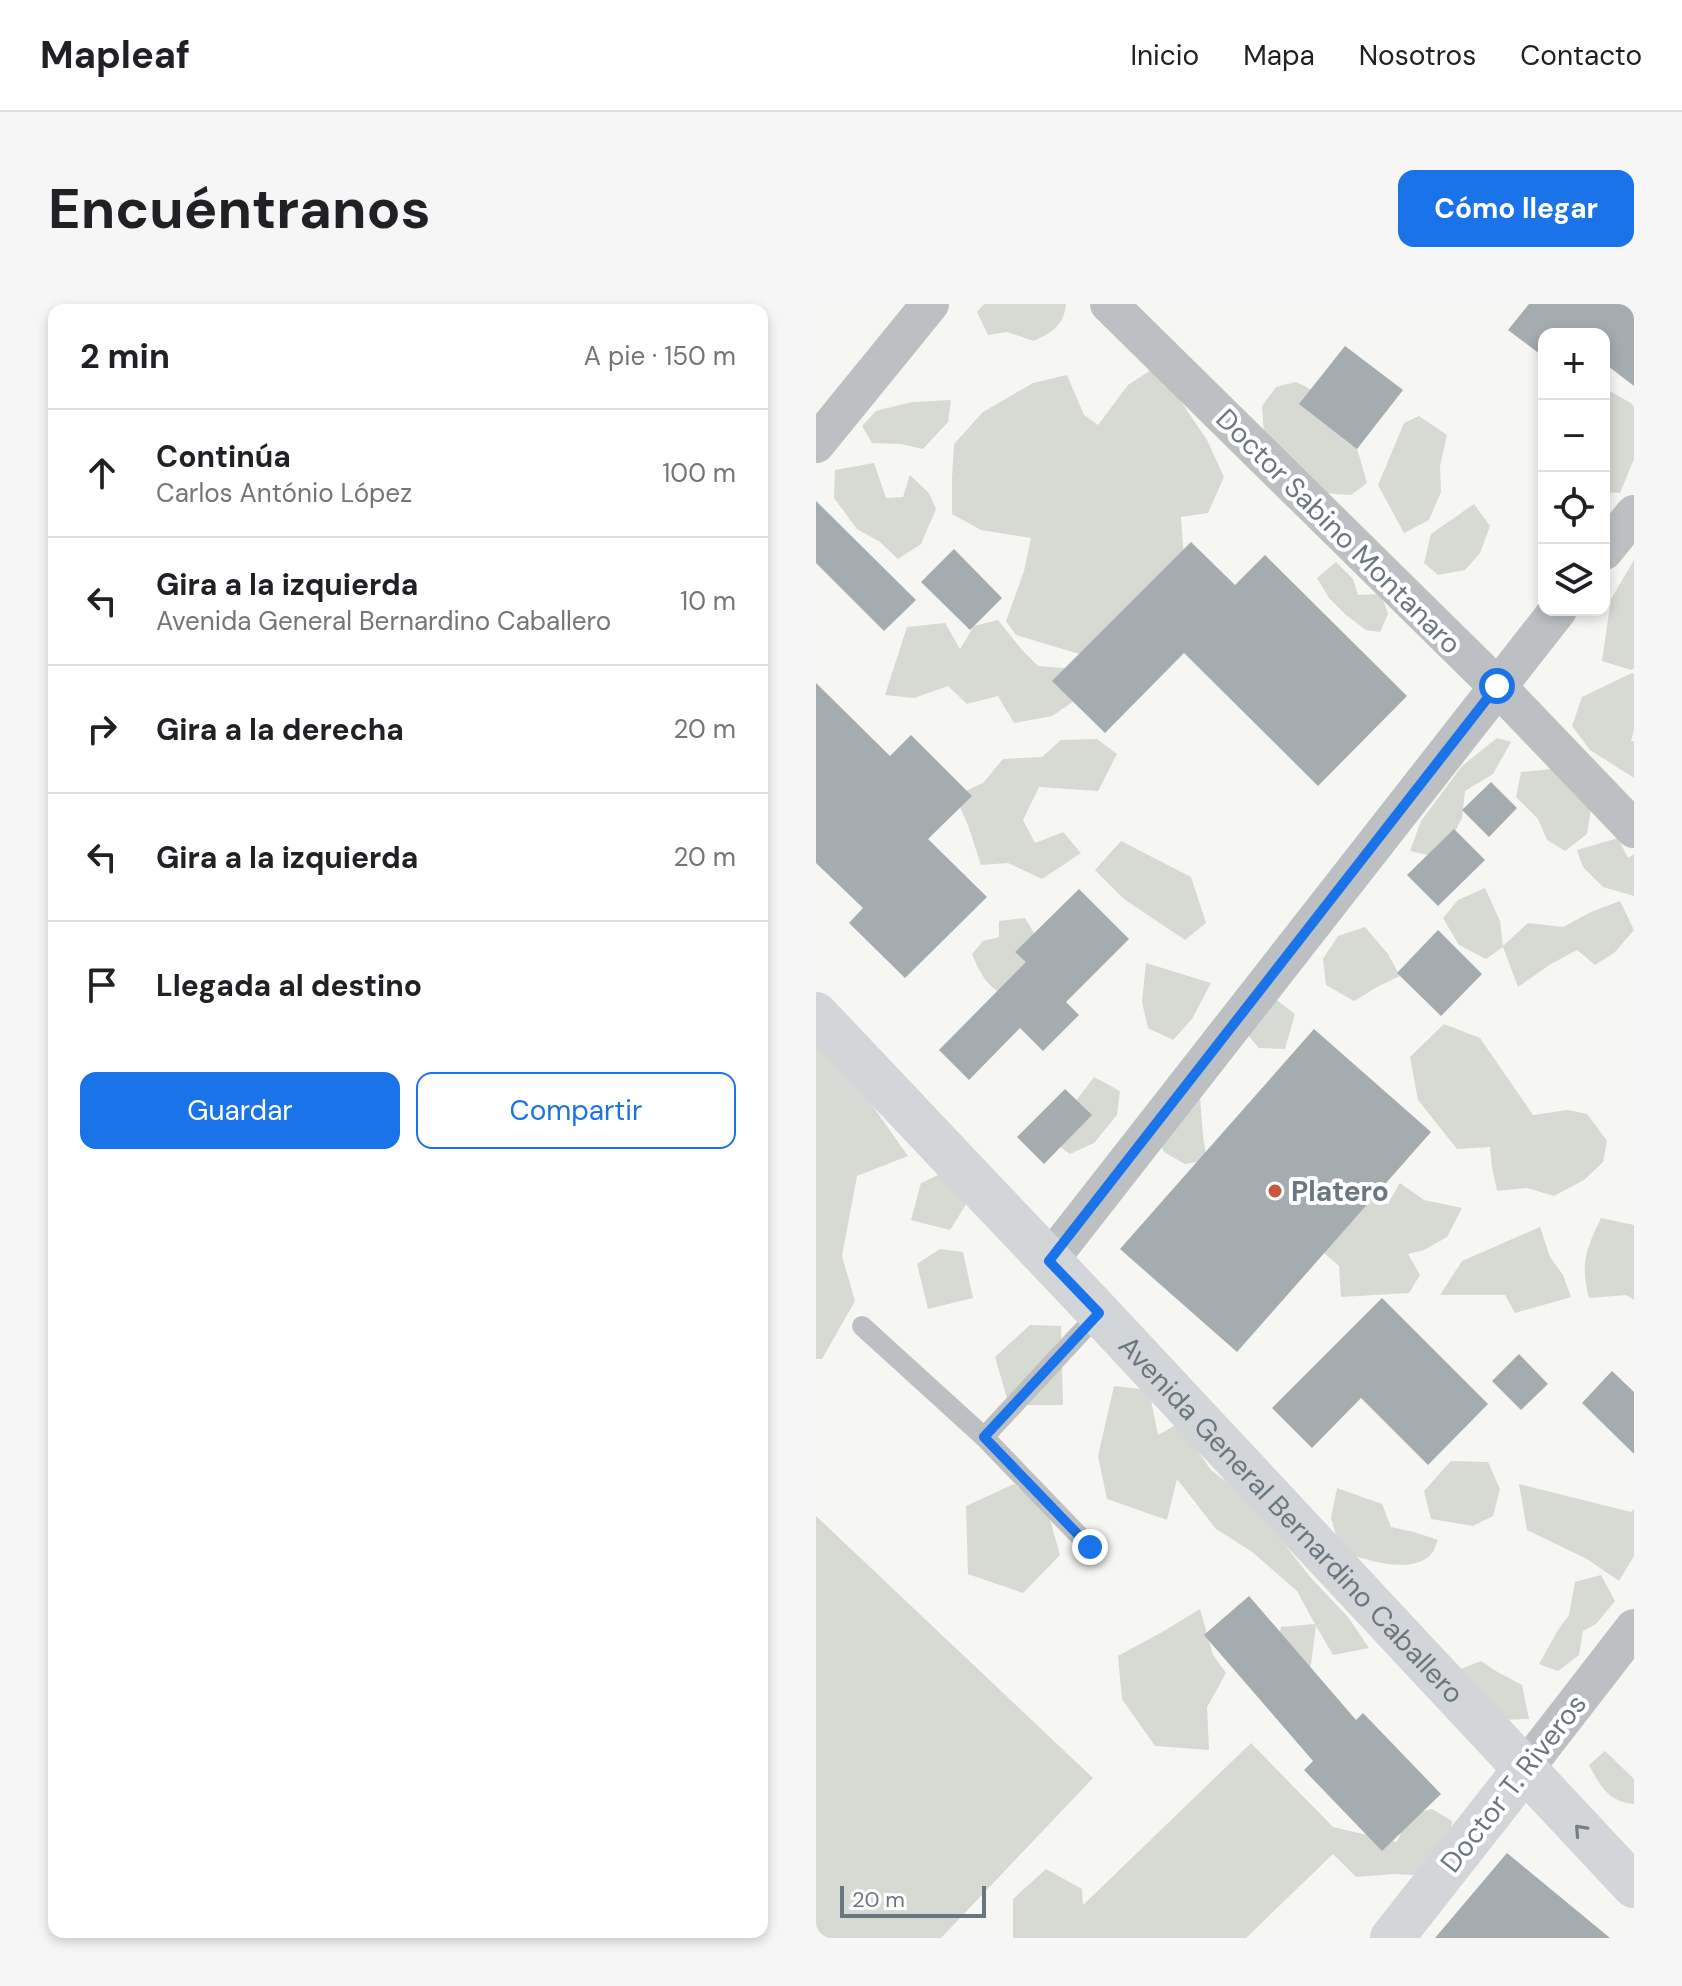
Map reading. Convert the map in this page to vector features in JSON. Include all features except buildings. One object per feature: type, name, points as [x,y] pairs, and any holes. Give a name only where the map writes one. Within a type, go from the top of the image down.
[{"type":"main road","name":"Avenida General Bernardino Caballero","points":[[816,1014],[1634,1886]]},
{"type":"main road","name":"Doctor T. Riveros","points":[[1392,1938],[1524,1770]]},
{"type":"street","points":[[816,444],[930,304]]},
{"type":"street","name":"Doctor Sabino Montanaro","points":[[1109,304],[1497,686],[1634,829]]},
{"type":"street","points":[[1610,544],[1634,514]]},
{"type":"street","points":[[1049,1261],[1553,616]]},
{"type":"street","name":"Doctor T. Riveros","points":[[1524,1770],[1634,1628]]},
{"type":"lane","points":[[984,1437],[1099,1313]]},
{"type":"lane","points":[[862,1326],[984,1437],[1090,1547]]},
{"type":"shaded area","points":[[984,304],[1066,304],[1063,318],[1056,327],[1034,341],[1007,332],[988,335],[977,312]]},
{"type":"shaded area","points":[[1157,366],[1207,440],[1224,477],[1208,513],[1181,517],[1184,558],[1079,654],[1016,635],[1006,621],[1024,571],[1031,538],[981,530],[952,514],[954,444],[983,412],[1033,383],[1067,375],[1084,415],[1098,425],[1128,385]]},
{"type":"shaded area","points":[[1296,382],[1322,395],[1347,414],[1367,483],[1351,495],[1298,486],[1265,448],[1262,406],[1276,387]]},
{"type":"shaded area","points":[[1610,391],[1634,407],[1634,459],[1620,493],[1610,492]]},
{"type":"shaded area","points":[[951,400],[948,422],[923,449],[872,443],[862,426],[876,411],[912,402]]},
{"type":"shaded area","points":[[1419,416],[1447,435],[1440,466],[1441,492],[1429,520],[1404,533],[1378,485],[1404,423]]},
{"type":"shaded area","points":[[874,463],[886,498],[903,497],[910,475],[929,493],[936,509],[921,544],[898,559],[880,542],[857,529],[834,498],[835,470]]},
{"type":"shaded area","points":[[1474,504],[1490,526],[1480,553],[1465,570],[1438,575],[1424,563],[1431,534]]},
{"type":"shaded area","points":[[1634,560],[1634,668],[1631,670],[1602,661],[1611,599]]},
{"type":"shaded area","points":[[1336,562],[1353,579],[1358,595],[1381,594],[1388,614],[1380,632],[1366,630],[1329,598],[1317,578]]},
{"type":"shaded area","points":[[998,620],[1038,666],[1076,669],[1077,699],[1052,716],[1014,723],[998,696],[967,704],[948,686],[914,698],[885,695],[907,627],[945,623],[960,649],[974,626]]},
{"type":"shaded area","points":[[1632,673],[1634,778],[1590,750],[1572,726],[1582,697]]},
{"type":"shaded area","points":[[1497,738],[1511,742],[1493,774],[1465,791],[1462,818],[1449,843],[1428,855],[1410,851],[1421,821],[1462,766]]},
{"type":"shaded area","points":[[1097,739],[1117,754],[1098,791],[1039,787],[1023,820],[1035,843],[1063,832],[1081,853],[1042,879],[1008,863],[981,865],[955,796],[983,783],[1003,759],[1042,757],[1061,740]]},
{"type":"shaded area","points":[[1553,769],[1592,803],[1587,834],[1565,851],[1547,840],[1538,819],[1516,797],[1521,772]]},
{"type":"shaded area","points":[[1618,838],[1628,858],[1634,854],[1634,896],[1603,887],[1583,867],[1577,850]]},
{"type":"shaded area","points":[[1121,841],[1191,877],[1206,923],[1185,940],[1124,899],[1095,870]]},
{"type":"shaded area","points":[[1485,888],[1500,921],[1503,946],[1528,923],[1563,927],[1620,901],[1634,930],[1614,953],[1595,965],[1577,950],[1518,987],[1503,947],[1486,959],[1459,945],[1443,918],[1458,900]]},
{"type":"shaded area","points":[[1025,918],[1034,933],[1016,1002],[988,983],[972,954],[983,941],[999,937],[999,921]]},
{"type":"shaded area","points":[[1365,927],[1388,954],[1400,976],[1354,1001],[1326,985],[1323,959],[1338,936]]},
{"type":"shaded area","points":[[1146,963],[1211,983],[1192,1019],[1173,1040],[1148,1028],[1142,1002]]},
{"type":"shaded area","points":[[1270,992],[1295,1014],[1285,1049],[1259,1048],[1242,1028]]},
{"type":"shaded area","points":[[1444,1024],[1480,1038],[1533,1115],[1567,1110],[1587,1114],[1607,1141],[1603,1162],[1584,1180],[1554,1196],[1527,1188],[1497,1191],[1490,1147],[1457,1149],[1418,1100],[1410,1057]]},
{"type":"shaded area","points":[[816,1029],[908,1156],[857,1176],[842,1256],[855,1301],[822,1359],[816,1359]]},
{"type":"shaded area","points":[[1094,1077],[1120,1091],[1117,1115],[1094,1143],[1070,1154],[1052,1141],[1064,1117]]},
{"type":"shaded area","points":[[1200,1097],[1207,1160],[1185,1164],[1164,1152],[1150,1119]]},
{"type":"shaded area","points":[[951,1169],[967,1203],[950,1230],[911,1220],[921,1183]]},
{"type":"shaded area","points":[[1400,1183],[1424,1200],[1462,1208],[1447,1237],[1424,1250],[1408,1254],[1420,1275],[1409,1293],[1341,1297],[1339,1266],[1324,1253],[1367,1195],[1388,1204]]},
{"type":"shaded area","points":[[1601,1218],[1634,1225],[1634,1300],[1626,1295],[1589,1298],[1586,1256]]},
{"type":"shaded area","points":[[1540,1227],[1550,1257],[1563,1275],[1571,1297],[1515,1313],[1505,1295],[1440,1295],[1462,1261]]},
{"type":"shaded area","points":[[940,1249],[963,1252],[973,1298],[928,1309],[917,1264]]},
{"type":"shaded area","points":[[1030,1325],[1061,1326],[1063,1405],[1009,1405],[995,1357]]},
{"type":"shaded area","points":[[1114,1386],[1149,1390],[1158,1435],[1179,1423],[1211,1470],[1249,1499],[1311,1578],[1348,1617],[1369,1648],[1333,1655],[1316,1626],[1309,1679],[1276,1653],[1281,1627],[1315,1624],[1297,1591],[1251,1551],[1216,1529],[1177,1479],[1167,1520],[1107,1499],[1098,1456]]},
{"type":"shaded area","points":[[1451,1461],[1488,1462],[1500,1489],[1493,1516],[1473,1526],[1431,1519],[1424,1491]]},
{"type":"shaded area","points":[[1014,1484],[1047,1509],[1060,1555],[1023,1593],[968,1574],[966,1506]]},
{"type":"shaded area","points":[[1519,1484],[1631,1512],[1634,1509],[1634,1556],[1619,1581],[1587,1559],[1527,1530]]},
{"type":"shaded area","points":[[1337,1488],[1382,1504],[1391,1527],[1438,1540],[1433,1552],[1414,1564],[1402,1565],[1376,1562],[1341,1552],[1331,1518]]},
{"type":"shaded area","points":[[816,1516],[1093,1778],[941,1938],[816,1938]]},
{"type":"shaded area","points":[[1601,1575],[1615,1601],[1596,1624],[1583,1631],[1579,1655],[1558,1671],[1539,1664],[1569,1615],[1575,1582]]},
{"type":"shaded area","points":[[1200,1609],[1213,1655],[1226,1673],[1207,1707],[1209,1750],[1155,1746],[1122,1699],[1118,1656]]},
{"type":"shaded area","points":[[1481,1661],[1522,1685],[1529,1719],[1498,1720],[1456,1671]]},
{"type":"shaded area","points":[[1251,1743],[1333,1827],[1397,1842],[1409,1814],[1432,1809],[1452,1821],[1449,1844],[1432,1876],[1394,1874],[1356,1877],[1333,1854],[1246,1938],[1013,1938],[1013,1899],[1046,1869],[1082,1889],[1083,1905]]},
{"type":"shaded area","points":[[1605,1751],[1634,1779],[1634,1804],[1611,1796],[1589,1765]]},
{"type":"place","name":"Platero","points":[[1275,1191]]},
{"type":"route","points":[[1090,1547],[984,1437],[1099,1313],[1049,1261],[1497,686]]}]
